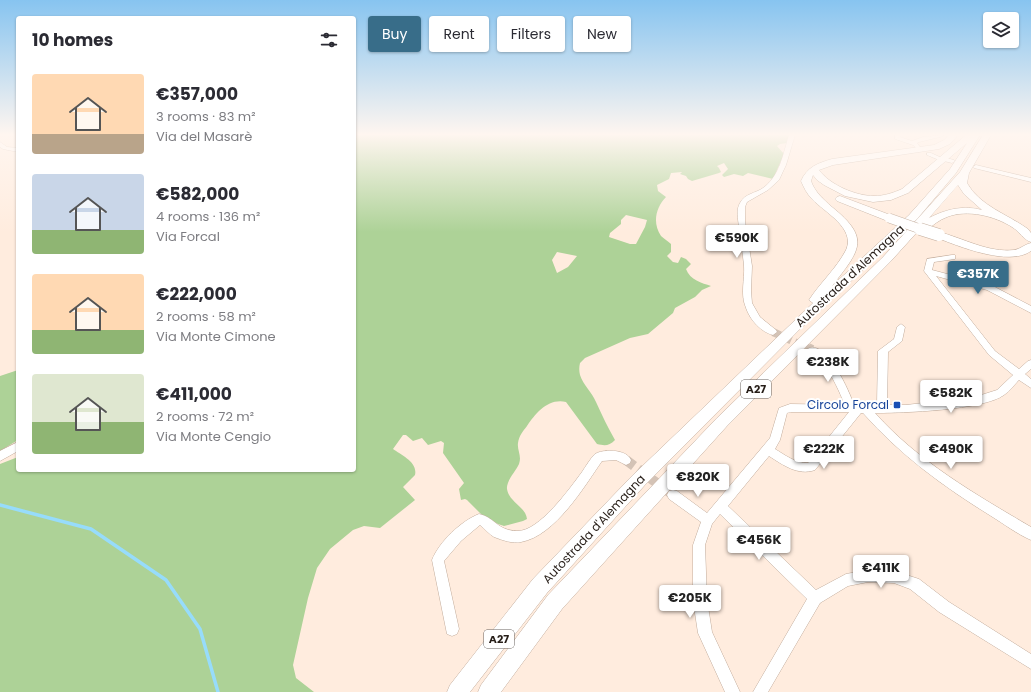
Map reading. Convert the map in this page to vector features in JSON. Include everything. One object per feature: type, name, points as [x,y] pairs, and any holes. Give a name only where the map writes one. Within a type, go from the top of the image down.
[{"type":"highway","points":[[814,169],[823,181],[841,192],[873,199],[891,197],[905,191],[933,167]]},
{"type":"highway","name":"Autostrada d'Alemagna","points":[[457,692],[540,586],[628,491],[795,328],[913,217],[955,167]]},
{"type":"highway","name":"Autostrada d'Alemagna","points":[[488,692],[555,602],[722,422],[887,259],[967,167]]},
{"type":"highway","points":[[814,169],[814,174],[818,182],[834,196],[849,203],[939,236],[982,249],[1005,253],[1023,251],[1031,246]]},
{"type":"highway","name":"A27","points":[[795,328],[838,271],[854,245],[852,236],[842,221],[819,202],[808,188],[806,181],[807,175],[814,169]]},
{"type":"highway","name":"A27","points":[[964,173],[962,183],[969,194],[1023,230],[1031,239]]},
{"type":"highway","name":"A27","points":[[887,259],[907,246],[925,226],[936,218],[955,211],[978,211],[996,216],[1014,224]]},
{"type":"street","points":[[773,332],[757,319],[749,307],[747,300],[748,262],[744,245],[741,209],[744,201],[774,184],[782,167]]},
{"type":"street","points":[[977,167],[1031,180]]},
{"type":"street","points":[[952,257],[930,261],[928,271],[992,353],[1031,384]]},
{"type":"street","points":[[928,271],[990,288],[1031,310]]},
{"type":"street","points":[[882,409],[884,351],[898,341],[901,327]]},
{"type":"street","points":[[812,350],[821,356],[833,369],[858,409],[944,479],[1031,534]]},
{"type":"street","points":[[733,692],[705,633],[700,600],[699,545],[703,530],[708,520],[775,440],[782,412],[786,409],[906,409],[991,397],[1000,392],[1031,363]]},
{"type":"street","points":[[768,450],[798,467],[805,469],[811,467],[858,409]]},
{"type":"street","points":[[0,456],[16,447]]},
{"type":"street","points":[[452,629],[438,560],[447,546],[459,534],[479,519],[483,520],[498,533],[520,537],[532,534],[548,522],[599,457],[617,455],[626,460]]},
{"type":"street","points":[[673,495],[708,520]]},
{"type":"street","points":[[720,506],[815,598]]},
{"type":"street","points":[[760,692],[815,598],[846,580],[868,576],[894,577],[914,584],[944,607],[1031,662]]},
{"type":"green space","points":[[356,167],[718,167],[721,172],[692,181],[686,176],[680,174],[682,172],[671,173],[669,179],[657,185],[658,191],[666,197],[660,205],[656,215],[656,221],[658,231],[661,236],[671,244],[671,252],[667,256],[673,262],[678,263],[681,257],[686,259],[691,264],[686,269],[690,276],[704,284],[711,286],[702,290],[695,297],[675,308],[673,313],[648,334],[630,338],[585,358],[580,363],[579,370],[581,379],[594,398],[615,440],[613,442],[607,445],[597,444],[566,402],[560,401],[548,404],[534,416],[519,438],[518,446],[520,461],[507,486],[508,494],[524,511],[527,519],[504,526],[481,514],[467,500],[461,500],[459,489],[464,483],[443,453],[444,443],[441,441],[428,445],[422,438],[413,441],[406,435],[403,435],[393,449],[408,459],[414,466],[415,475],[403,487],[415,500],[380,528],[364,526],[353,530],[330,549],[317,568],[308,598],[293,665],[296,678],[314,692],[0,692],[0,464],[16,458],[16,472],[356,472]],"holes":[[[626,215],[647,220],[636,244],[630,244],[609,237],[610,233],[621,224],[621,220]],[[557,252],[577,256],[568,267],[557,273],[552,260]]]},
{"type":"green space","points":[[727,167],[778,167],[773,179],[748,173],[743,176],[734,174],[724,177],[722,175],[728,169]]},
{"type":"green space","points":[[16,371],[16,441],[0,451],[0,376]]},
{"type":"waterway","points":[[0,505],[91,529],[166,580],[200,629],[218,692]]},
{"type":"tunnel","points":[[773,332],[810,349]]},
{"type":"tunnel","points":[[626,460],[673,495]]},
{"type":"place","name":"Circolo Forcal","points":[[897,405]]}]
